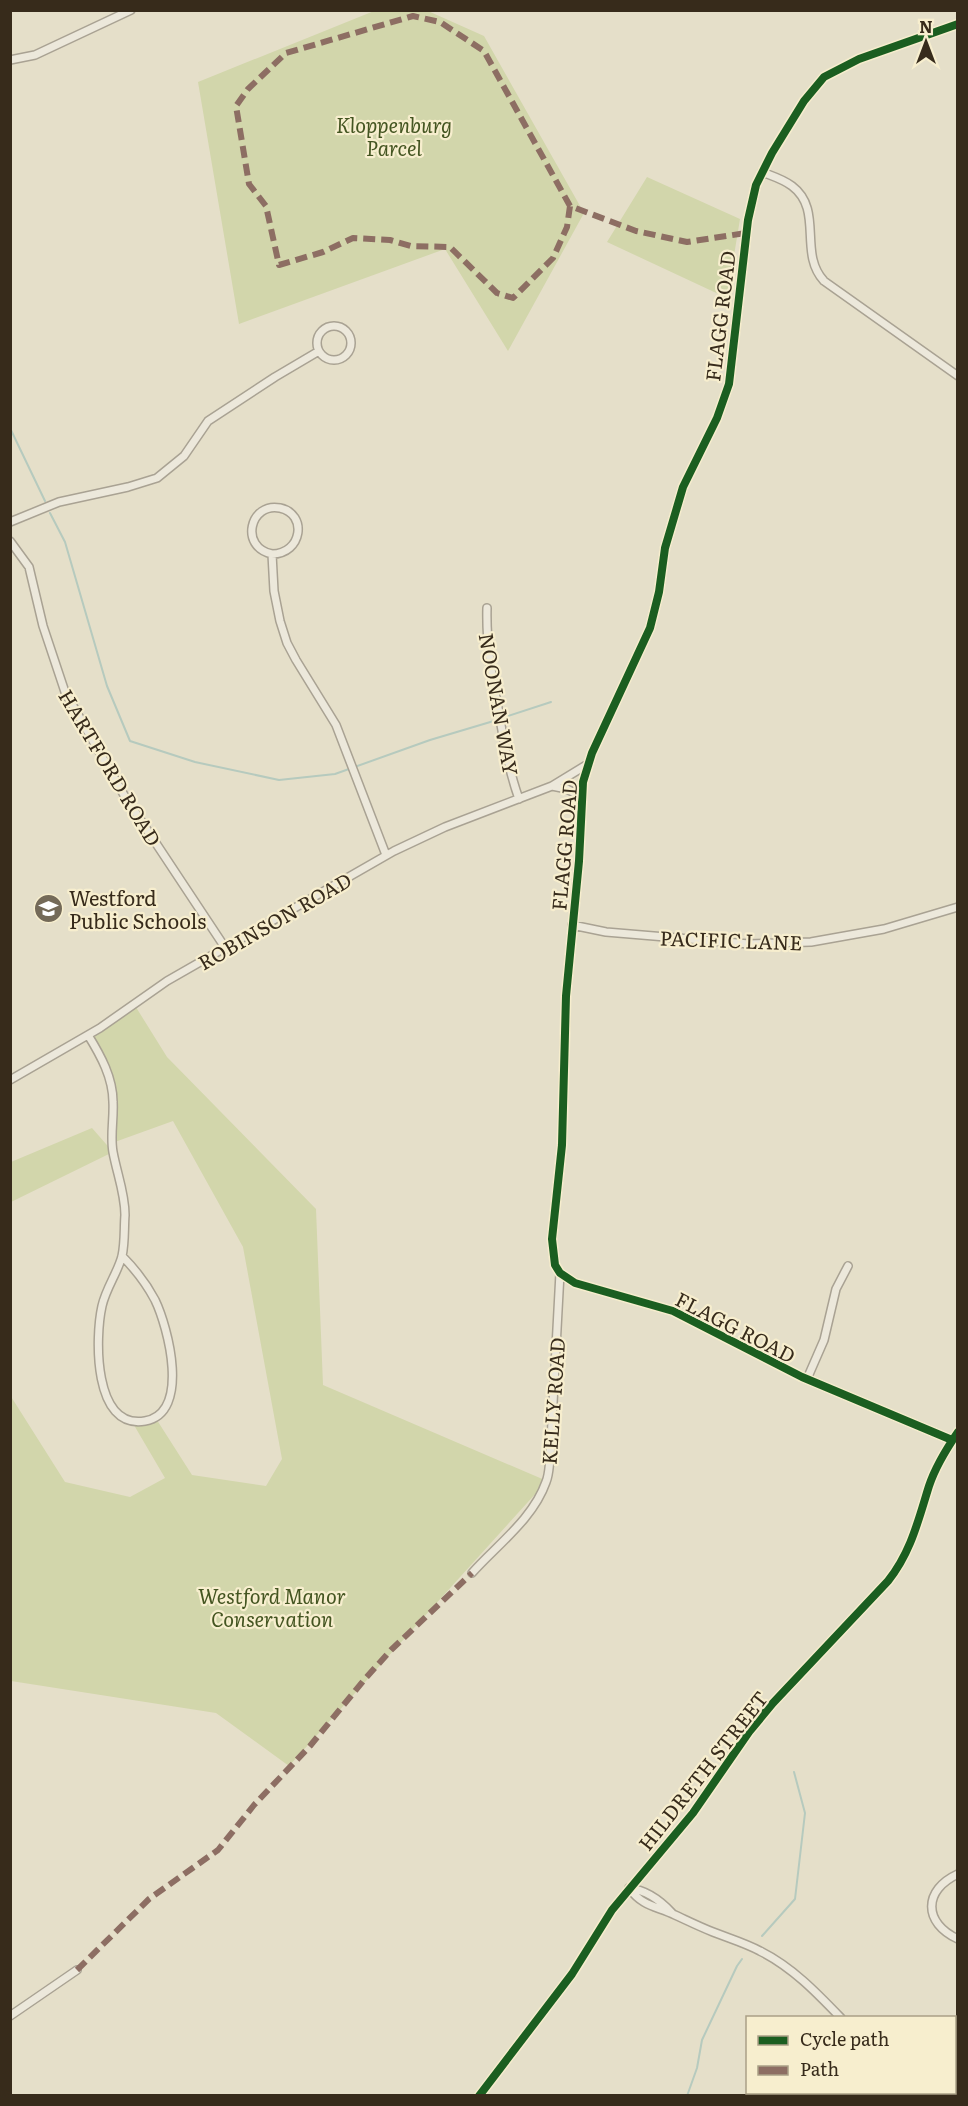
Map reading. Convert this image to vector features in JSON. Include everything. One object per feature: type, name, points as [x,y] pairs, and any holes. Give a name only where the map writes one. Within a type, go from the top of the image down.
[{"type":"street","points":[[10,60],[35,55],[131,10]]},
{"type":"street","name":"FLAGG ROAD","points":[[952,1440],[807,1379],[688,1318],[657,1305],[575,1283],[561,1273],[555,1264],[552,1239],[562,1145],[566,996],[579,861],[583,782],[588,764],[650,628],[659,592],[665,548],[683,487],[717,418],[729,384],[748,220],[754,191],[762,172],[804,101],[825,77],[859,59],[957,24]]},
{"type":"street","points":[[762,172],[790,184],[803,198],[810,214],[812,259],[820,276],[840,293],[957,376]]},
{"type":"street","points":[[338,326],[350,337],[351,348],[344,357],[327,359],[319,351],[317,340],[322,330],[327,327],[338,326]]},
{"type":"street","points":[[10,522],[59,502],[128,487],[157,478],[184,456],[208,421],[319,351]]},
{"type":"street","points":[[277,508],[290,514],[296,521],[298,531],[296,540],[290,548],[282,553],[272,554],[259,548],[251,531],[259,514],[268,509],[277,508]]},
{"type":"street","name":"HARTFORD ROAD","points":[[10,541],[28,567],[43,626],[65,692],[124,795],[226,949]]},
{"type":"street","points":[[272,554],[277,610],[287,643],[336,725],[386,855]]},
{"type":"street","name":"NOONAN WAY","points":[[487,608],[487,636],[499,713],[509,769],[519,799]]},
{"type":"street","name":"ROBINSON ROAD","points":[[10,1080],[88,1035],[167,981],[386,855],[422,836],[552,786],[588,764]]},
{"type":"street","points":[[552,786],[567,789],[582,797]]},
{"type":"street","name":"PACIFIC LANE","points":[[572,925],[606,932],[749,944],[811,942],[884,929],[957,907]]},
{"type":"street","points":[[88,1035],[104,1064],[112,1093],[112,1143],[125,1206],[122,1256],[102,1305],[98,1340],[99,1371],[108,1400],[115,1411],[125,1418],[144,1421],[160,1413],[170,1396],[170,1346],[155,1299],[140,1276],[122,1256]]},
{"type":"street","points":[[807,1379],[824,1340],[836,1289],[848,1266]]},
{"type":"street","name":"KELLY ROAD","points":[[472,1573],[510,1534],[540,1496],[547,1481],[561,1273]]},
{"type":"street","name":"HILDRETH STREET","points":[[480,2096],[572,1974],[608,1916],[693,1813],[729,1759],[767,1711],[901,1565],[916,1532],[929,1485],[957,1432]]},
{"type":"street","points":[[957,1874],[939,1886],[934,1894],[932,1908],[935,1922],[940,1929],[957,1939]]},
{"type":"street","points":[[629,1888],[636,1898],[661,1911],[751,1946],[776,1960],[800,1977],[839,2016]]},
{"type":"street","points":[[10,2016],[77,1970]]},
{"type":"green space","name":"Kloppenburg Parcel","points":[[374,11],[428,11],[484,36],[584,213],[508,351],[445,249],[239,324],[198,82]]},
{"type":"green space","points":[[647,177],[740,219],[727,298],[607,242]]},
{"type":"green space","name":"Westford Manor Conservation","points":[[134,1004],[167,1057],[316,1209],[323,1385],[547,1481],[289,1766],[216,1713],[11,1681],[10,1395],[65,1482],[130,1497],[165,1478],[131,1420],[155,1417],[192,1475],[266,1486],[282,1459],[243,1247],[173,1121],[112,1143],[109,1078],[88,1035]]},
{"type":"green space","points":[[92,1128],[113,1152],[11,1202],[11,1162]]},
{"type":"waterway","points":[[10,428],[45,501]]},
{"type":"waterway","points":[[50,513],[65,542],[107,686],[130,741],[195,762],[279,780],[335,774],[430,740],[497,720]]},
{"type":"waterway","points":[[502,718],[551,702]]},
{"type":"waterway","points":[[762,1936],[795,1899],[805,1813],[794,1772]]},
{"type":"waterway","points":[[687,2096],[697,2068],[702,2040],[742,1959]]},
{"type":"marked path","points":[[570,206],[567,227],[553,258],[513,298],[497,293],[450,247],[411,246],[390,240],[353,238],[323,252],[279,265],[266,206],[249,184],[236,106],[248,89],[286,53],[413,16],[440,22],[484,51],[570,206],[636,231],[687,242],[746,233]]},
{"type":"marked path","points":[[77,1970],[149,1899],[218,1850],[254,1805],[310,1746],[391,1650],[472,1573]]},
{"type":"cycle path","points":[[952,1440],[802,1377],[673,1311],[575,1283],[560,1273],[555,1265],[552,1239],[562,1145],[566,996],[579,861],[583,782],[592,753],[650,628],[659,592],[665,548],[683,487],[717,418],[729,384],[748,220],[756,185],[772,153],[804,101],[824,77],[859,59],[958,24]]},
{"type":"cycle path","points":[[479,2096],[572,1974],[612,1910],[693,1813],[749,1732],[896,1570],[908,1547],[935,1472],[958,1432]]},
{"type":"place","name":"Westford Public Schools","points":[[48,908]]}]
